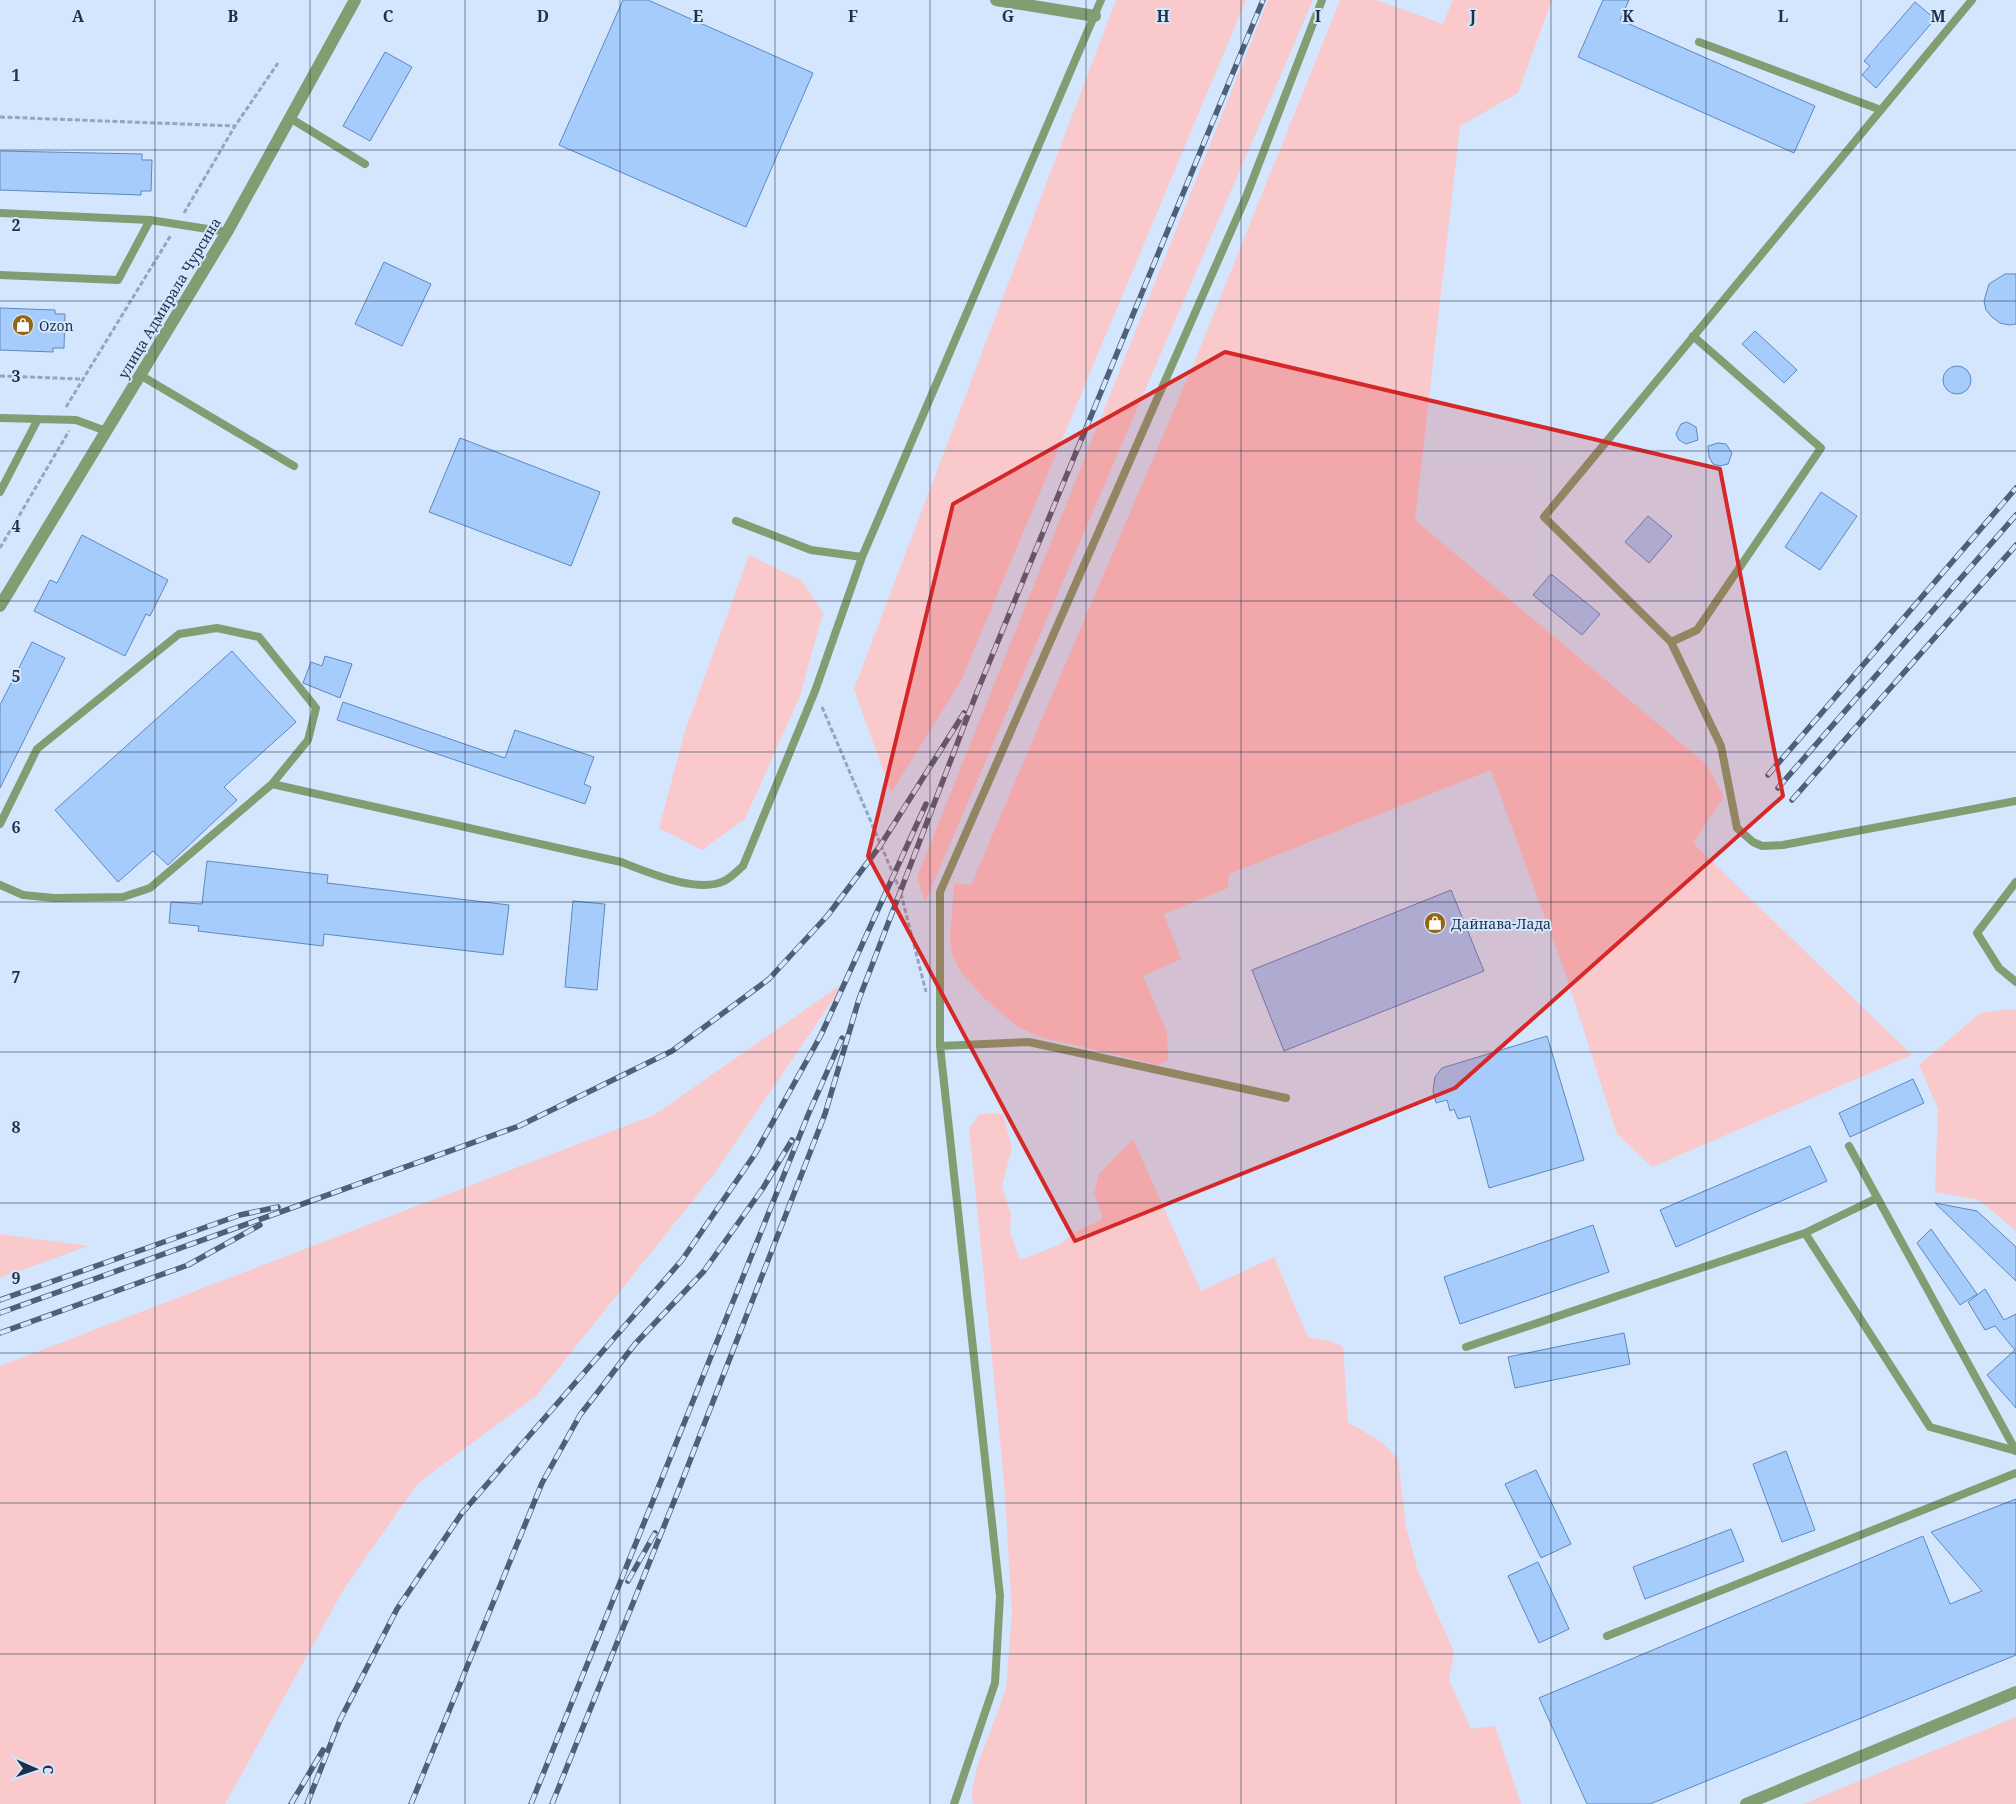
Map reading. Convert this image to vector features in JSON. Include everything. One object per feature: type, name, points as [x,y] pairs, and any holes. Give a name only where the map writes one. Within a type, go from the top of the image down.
[{"type":"street","name":"улица Адмирала Чурсина","points":[[1,602],[227,232],[355,0]]},
{"type":"street","points":[[996,0],[1095,16]]},
{"type":"street","points":[[1746,1804],[2016,1692]]},
{"type":"lane","points":[[272,784],[621,862],[652,874],[697,885],[724,881],[743,866],[815,690],[862,557],[1101,0]]},
{"type":"lane","points":[[954,1804],[995,1682],[1000,1596],[940,1046],[940,892],[1246,197],[1322,0]]},
{"type":"lane","points":[[1972,0],[1544,517],[1671,642],[1721,746],[1738,828],[1753,842],[1762,846],[1783,845],[2016,802]]},
{"type":"lane","points":[[1699,42],[1882,110]]},
{"type":"lane","points":[[290,118],[365,164]]},
{"type":"lane","points":[[0,214],[150,220],[227,232]]},
{"type":"lane","points":[[0,276],[118,280],[150,220]]},
{"type":"lane","points":[[1671,642],[1697,630],[1821,448],[1694,336]]},
{"type":"lane","points":[[140,375],[294,466]]},
{"type":"lane","points":[[0,418],[76,420],[106,431]]},
{"type":"lane","points":[[0,492],[38,419]]},
{"type":"lane","points":[[736,521],[811,550],[862,557]]},
{"type":"lane","points":[[0,824],[37,749],[179,634],[217,628],[259,637],[316,708],[308,740],[272,784],[150,888],[123,897],[54,898],[23,895],[0,885]]},
{"type":"lane","points":[[2016,882],[1978,933],[1999,968],[2016,982]]},
{"type":"lane","points":[[940,1046],[1029,1042],[1286,1098]]},
{"type":"lane","points":[[1849,1146],[2016,1451]]},
{"type":"lane","points":[[1466,1347],[1805,1233],[1877,1198]]},
{"type":"lane","points":[[1805,1233],[1930,1427],[2016,1451]]},
{"type":"lane","points":[[1607,1636],[2016,1473]]},
{"type":"path","points":[[0,117],[235,126]]},
{"type":"path","points":[[0,376],[82,379],[59,420]]},
{"type":"path","points":[[0,548],[76,420]]},
{"type":"path","points":[[815,690],[900,890],[928,1000]]},
{"type":"highlighted area","points":[[1225,352],[1720,469],[1783,796],[1455,1088],[1075,1241],[868,856],[953,504]]},
{"type":"shaded area","points":[[1116,0],[1246,0],[961,681],[891,793],[854,689]]},
{"type":"shaded area","points":[[1268,0],[1313,0],[925,902],[917,877]]},
{"type":"shaded area","points":[[1340,0],[1376,0],[1443,24],[1453,0],[1552,0],[1518,93],[1460,126],[1415,520],[1707,765],[1724,797],[1693,843],[1912,1055],[1652,1167],[1617,1134],[1566,975],[1491,770],[1229,874],[1228,888],[1164,914],[1181,959],[1143,976],[1167,1032],[1168,1060],[1159,1065],[1040,1037],[1020,1028],[983,997],[961,972],[953,957],[950,941],[954,883],[971,885],[1196,358]]},
{"type":"shaded area","points":[[749,555],[802,581],[823,613],[800,696],[745,819],[702,850],[659,828],[685,731]]},
{"type":"shaded area","points":[[845,982],[714,1174],[536,1396],[418,1483],[345,1587],[225,1804],[0,1804],[0,1366],[654,1115]]},
{"type":"shaded area","points":[[2013,1009],[2016,1011],[2016,1231],[1979,1200],[1935,1192],[1938,1109],[1919,1065],[1980,1013]]},
{"type":"shaded area","points":[[980,1114],[1003,1114],[1012,1148],[1002,1186],[1011,1214],[1010,1232],[1020,1260],[1059,1245],[1075,1232],[1103,1219],[1094,1193],[1099,1174],[1133,1139],[1201,1291],[1274,1257],[1308,1337],[1330,1341],[1343,1347],[1348,1422],[1381,1442],[1398,1458],[1406,1527],[1418,1571],[1454,1652],[1449,1680],[1471,1729],[1495,1726],[1521,1804],[973,1804],[972,1791],[978,1764],[1006,1689],[1012,1612],[1004,1480],[969,1128]]},
{"type":"shaded area","points":[[0,1234],[88,1246],[0,1278]]},
{"type":"shaded area","points":[[2016,1717],[2016,1804],[1803,1804]]},
{"type":"building","points":[[623,0],[648,0],[813,73],[746,227],[559,145]]},
{"type":"building","points":[[1603,0],[1629,0],[1620,20],[1815,106],[1794,153],[1578,57]]},
{"type":"building","points":[[1915,2],[1935,19],[1876,88],[1862,75],[1870,66],[1864,61]]},
{"type":"building","points":[[385,52],[412,67],[370,141],[343,126]]},
{"type":"building","points":[[0,151],[142,154],[142,160],[152,160],[151,191],[141,191],[141,195],[0,190]]},
{"type":"building","points":[[384,262],[431,284],[402,346],[355,324]]},
{"type":"building","points":[[2005,274],[2016,274],[2016,324],[2000,323],[1986,310],[1984,301],[1989,284]]},
{"type":"building","points":[[0,308],[55,310],[55,314],[65,314],[64,348],[53,348],[53,352],[0,350]]},
{"type":"building","points":[[1755,331],[1797,370],[1784,383],[1742,344]]},
{"type":"building","points":[[1957,366],[1967,370],[1971,380],[1967,390],[1957,394],[1947,390],[1943,380],[1947,370]]},
{"type":"building","points":[[1687,422],[1696,427],[1698,440],[1686,444],[1679,440],[1676,434],[1681,424]]},
{"type":"building","points":[[460,438],[600,492],[571,566],[429,512]]},
{"type":"building","points":[[1718,443],[1726,444],[1732,453],[1728,464],[1720,466],[1713,464],[1709,457],[1708,446]]},
{"type":"building","points":[[1821,492],[1857,516],[1820,570],[1785,547]]},
{"type":"building","points":[[1648,516],[1672,536],[1649,563],[1625,542]]},
{"type":"building","points":[[82,535],[168,580],[150,616],[146,614],[125,656],[34,611],[50,580],[57,583]]},
{"type":"building","points":[[1551,574],[1600,614],[1582,635],[1533,595]]},
{"type":"building","points":[[32,642],[65,658],[0,788],[0,705]]},
{"type":"building","points":[[232,651],[296,722],[224,787],[237,800],[168,865],[153,851],[118,882],[55,810]]},
{"type":"building","points":[[325,656],[352,664],[340,698],[303,683],[311,662],[322,666]]},
{"type":"building","points":[[343,702],[505,758],[515,730],[594,757],[584,784],[591,787],[585,804],[337,720]]},
{"type":"building","points":[[207,861],[328,875],[327,883],[509,905],[503,955],[324,934],[323,946],[198,931],[199,926],[169,923],[171,902],[202,904]]},
{"type":"building","points":[[1451,890],[1484,971],[1284,1051],[1252,970]]},
{"type":"building","points":[[573,901],[605,904],[597,990],[565,987]]},
{"type":"building","points":[[1547,1036],[1584,1160],[1489,1188],[1470,1116],[1458,1119],[1454,1109],[1450,1111],[1447,1100],[1436,1103],[1433,1091],[1435,1077],[1442,1068]]},
{"type":"building","points":[[1913,1079],[1924,1103],[1850,1137],[1839,1113]]},
{"type":"building","points":[[1810,1146],[1827,1181],[1676,1247],[1660,1210]]},
{"type":"building","points":[[1935,1203],[1977,1211],[2016,1247],[2016,1281]]},
{"type":"building","points":[[1593,1225],[1609,1272],[1460,1324],[1444,1277]]},
{"type":"building","points":[[1931,1229],[1977,1294],[1960,1305],[1917,1243]]},
{"type":"building","points":[[1985,1289],[2004,1320],[2016,1314],[2016,1408],[1987,1375],[2015,1350],[1995,1326],[1985,1330],[1968,1302]]},
{"type":"building","points":[[1624,1333],[1630,1364],[1515,1388],[1508,1357]]},
{"type":"building","points":[[1786,1451],[1815,1530],[1782,1542],[1753,1464]]},
{"type":"building","points":[[1536,1470],[1571,1544],[1541,1558],[1505,1484]]},
{"type":"building","points":[[2016,1499],[2016,1655],[1650,1804],[1587,1804],[1539,1698],[1923,1536],[1950,1604],[1982,1591],[1931,1532]]},
{"type":"building","points":[[1731,1529],[1744,1561],[1645,1599],[1633,1567]]},
{"type":"building","points":[[1538,1562],[1569,1629],[1539,1643],[1508,1576]]},
{"type":"railway","points":[[552,1804],[677,1494],[825,1114],[859,999],[977,692],[1263,0]]},
{"type":"railway","points":[[1768,775],[2016,488]]},
{"type":"railway","points":[[1778,788],[2016,515]]},
{"type":"railway","points":[[1792,800],[2016,545]]},
{"type":"railway","points":[[0,1313],[519,1126],[672,1051],[769,979],[828,915],[880,846],[964,713]]},
{"type":"railway","points":[[307,1804],[340,1720],[397,1609],[462,1513],[682,1260],[755,1154],[821,1035],[926,804]]},
{"type":"railway","points":[[531,1804],[808,1115],[842,1038]]},
{"type":"railway","points":[[411,1804],[542,1483],[580,1415],[635,1344],[704,1271],[763,1188],[792,1140]]},
{"type":"railway","points":[[0,1300],[240,1215],[278,1207]]},
{"type":"railway","points":[[0,1333],[188,1265],[260,1225]]},
{"type":"railway","points":[[628,1581],[655,1533]]},
{"type":"railway","points":[[291,1804],[323,1750]]},
{"type":"place","name":"Ozon","points":[[23,325]]},
{"type":"place","name":"Дайнава-Лада","points":[[1435,923]]}]
